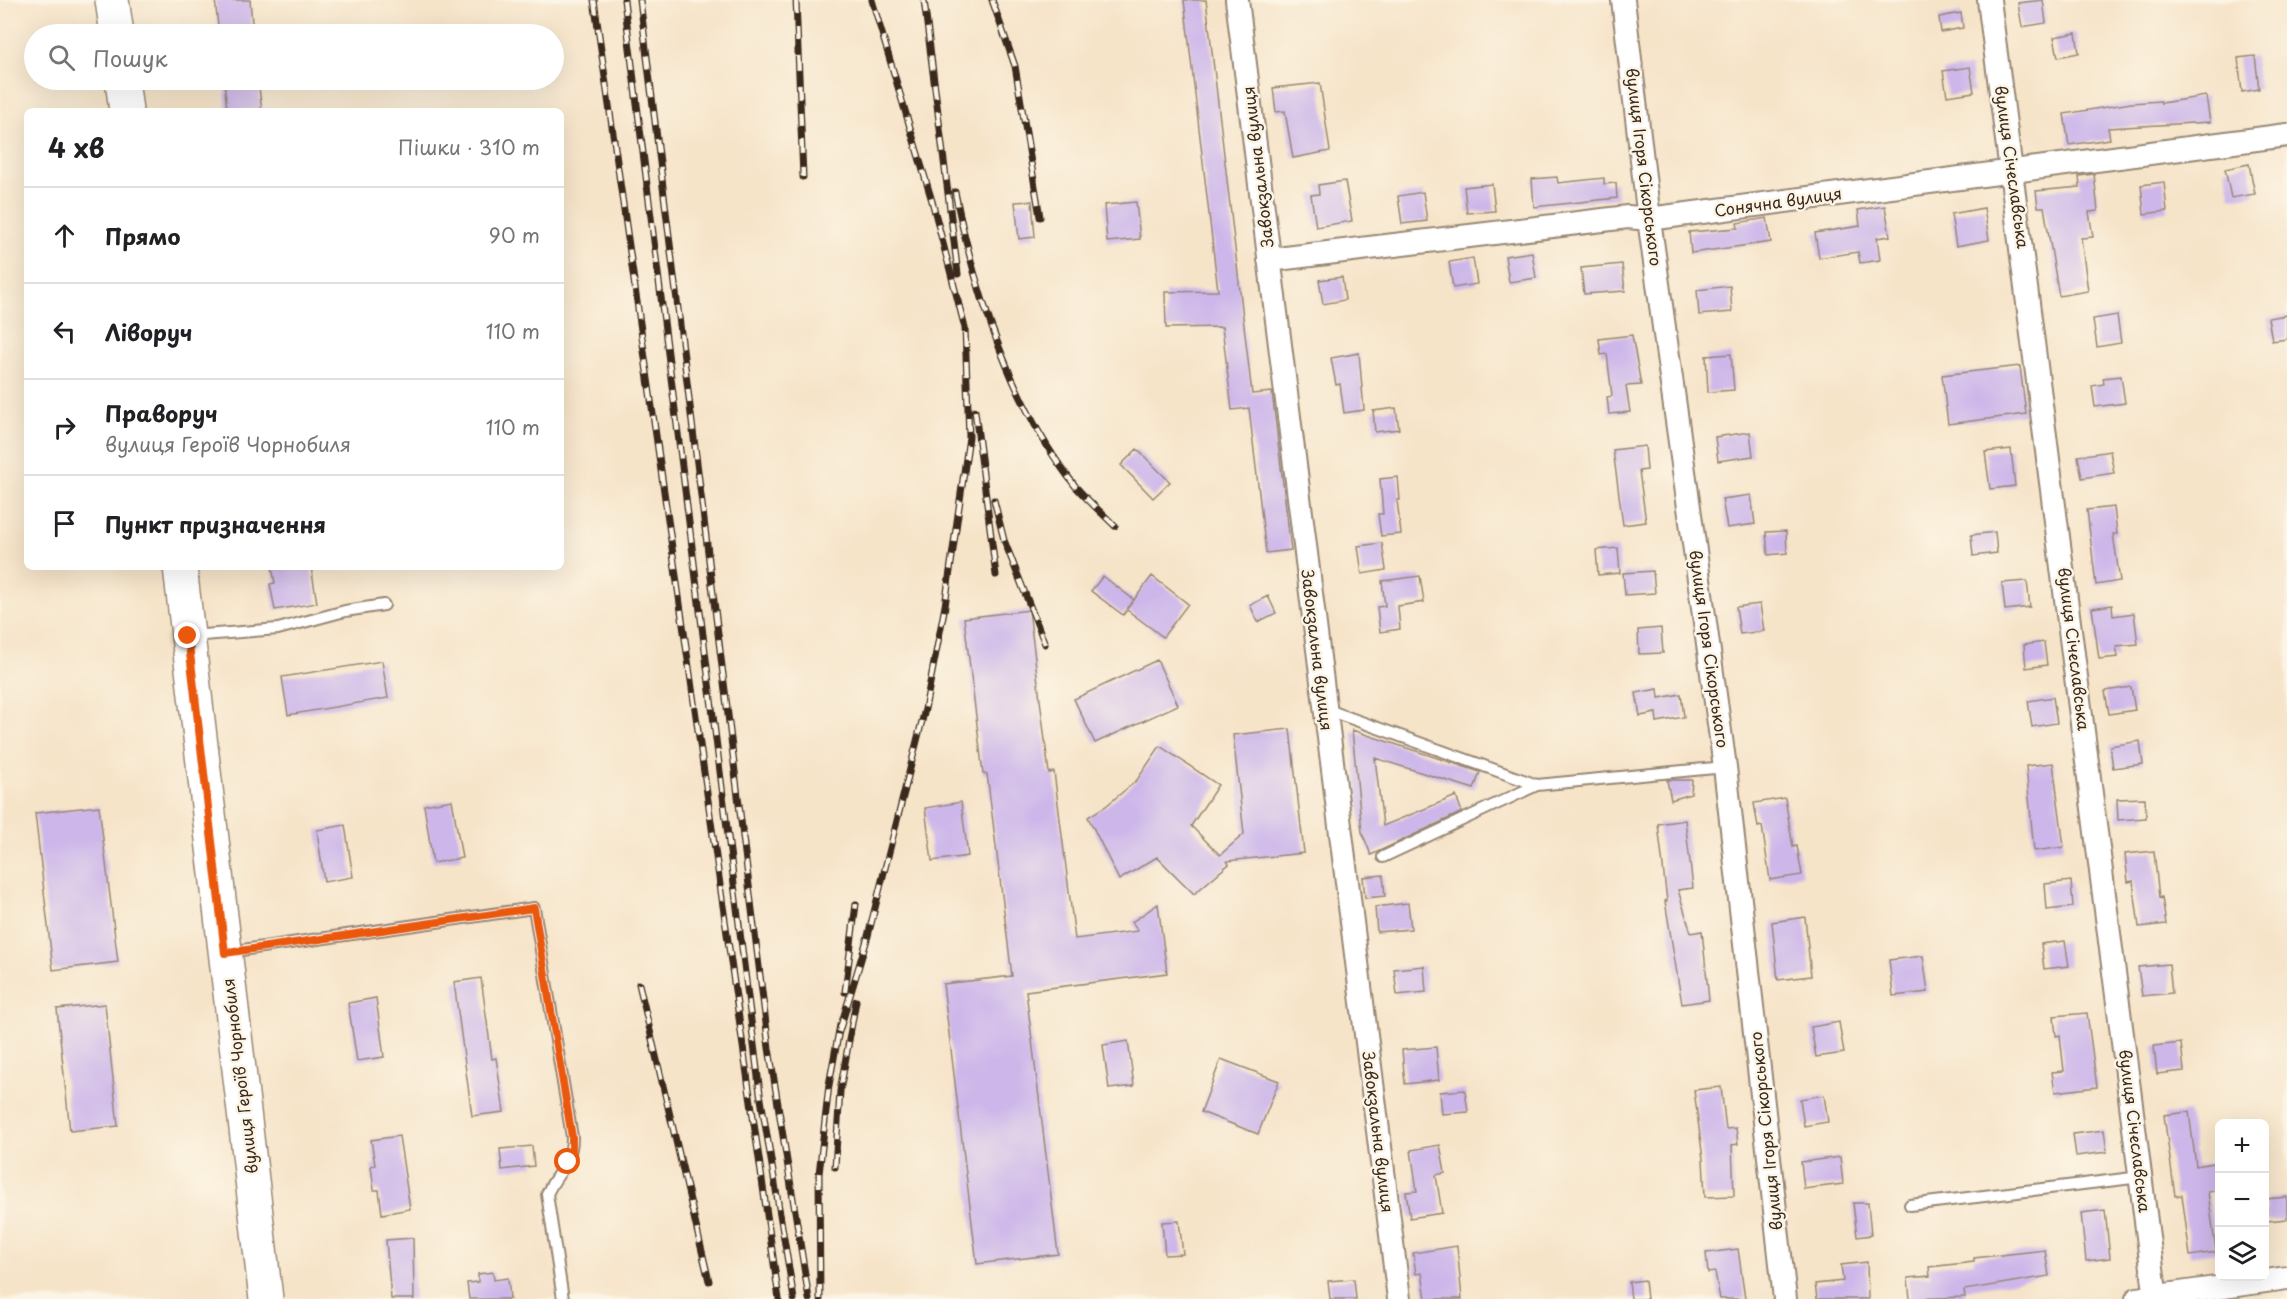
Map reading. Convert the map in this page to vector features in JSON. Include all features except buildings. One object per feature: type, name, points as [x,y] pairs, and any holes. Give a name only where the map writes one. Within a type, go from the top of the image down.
[{"type":"main road","points":[[112,0],[116,24]]},
{"type":"main road","points":[[123,90],[126,108]]},
{"type":"main road","name":"вулиця Героїв Чорнобиля","points":[[180,570],[266,1299]]},
{"type":"street","name":"Завокзальна вулиця","points":[[1237,0],[1398,1299]]},
{"type":"street","name":"вулиця Ігоря Сікорського","points":[[1623,0],[1649,219],[1725,766],[1785,1299]]},
{"type":"street","name":"вулиця Січеславська","points":[[1989,0],[2141,1177],[2150,1298]]},
{"type":"street","name":"Сонячна вулиця","points":[[1269,260],[1628,217],[1649,219],[2287,135]]},
{"type":"street","points":[[2150,1298],[2287,1278]]},
{"type":"lane","points":[[188,636],[278,629],[345,611],[384,605]]},
{"type":"lane","points":[[1324,709],[1537,785]]},
{"type":"lane","points":[[1383,857],[1537,785],[1725,766]]},
{"type":"lane","points":[[225,953],[534,908],[572,1137],[572,1153],[547,1194],[563,1299]]},
{"type":"lane","points":[[1910,1205],[2141,1177]]},
{"type":"railway","points":[[594,0],[779,1299]]},
{"type":"railway","points":[[624,0],[760,1093],[794,1299]]},
{"type":"railway","points":[[640,0],[769,1048],[809,1299]]},
{"type":"railway","points":[[796,0],[803,177]]},
{"type":"railway","points":[[839,1032],[868,936],[925,709],[945,606],[969,437],[965,328],[932,201],[872,0]]},
{"type":"railway","points":[[924,0],[958,274]]},
{"type":"railway","points":[[992,0],[1015,66],[1040,217]]},
{"type":"railway","points":[[955,192],[985,307],[1015,385],[1053,456],[1076,487],[1115,526]]},
{"type":"railway","points":[[975,411],[996,575]]},
{"type":"railway","points":[[994,500],[1004,540],[1045,644]]},
{"type":"railway","points":[[845,992],[856,904]]},
{"type":"railway","points":[[639,984],[709,1281]]},
{"type":"railway","points":[[835,1167],[840,1091],[856,1001]]},
{"type":"railway","points":[[820,1299],[819,1174],[829,1085],[840,1025]]},
{"type":"route","points":[[188,636],[225,953],[534,908],[572,1137],[572,1153],[568,1162]]}]
